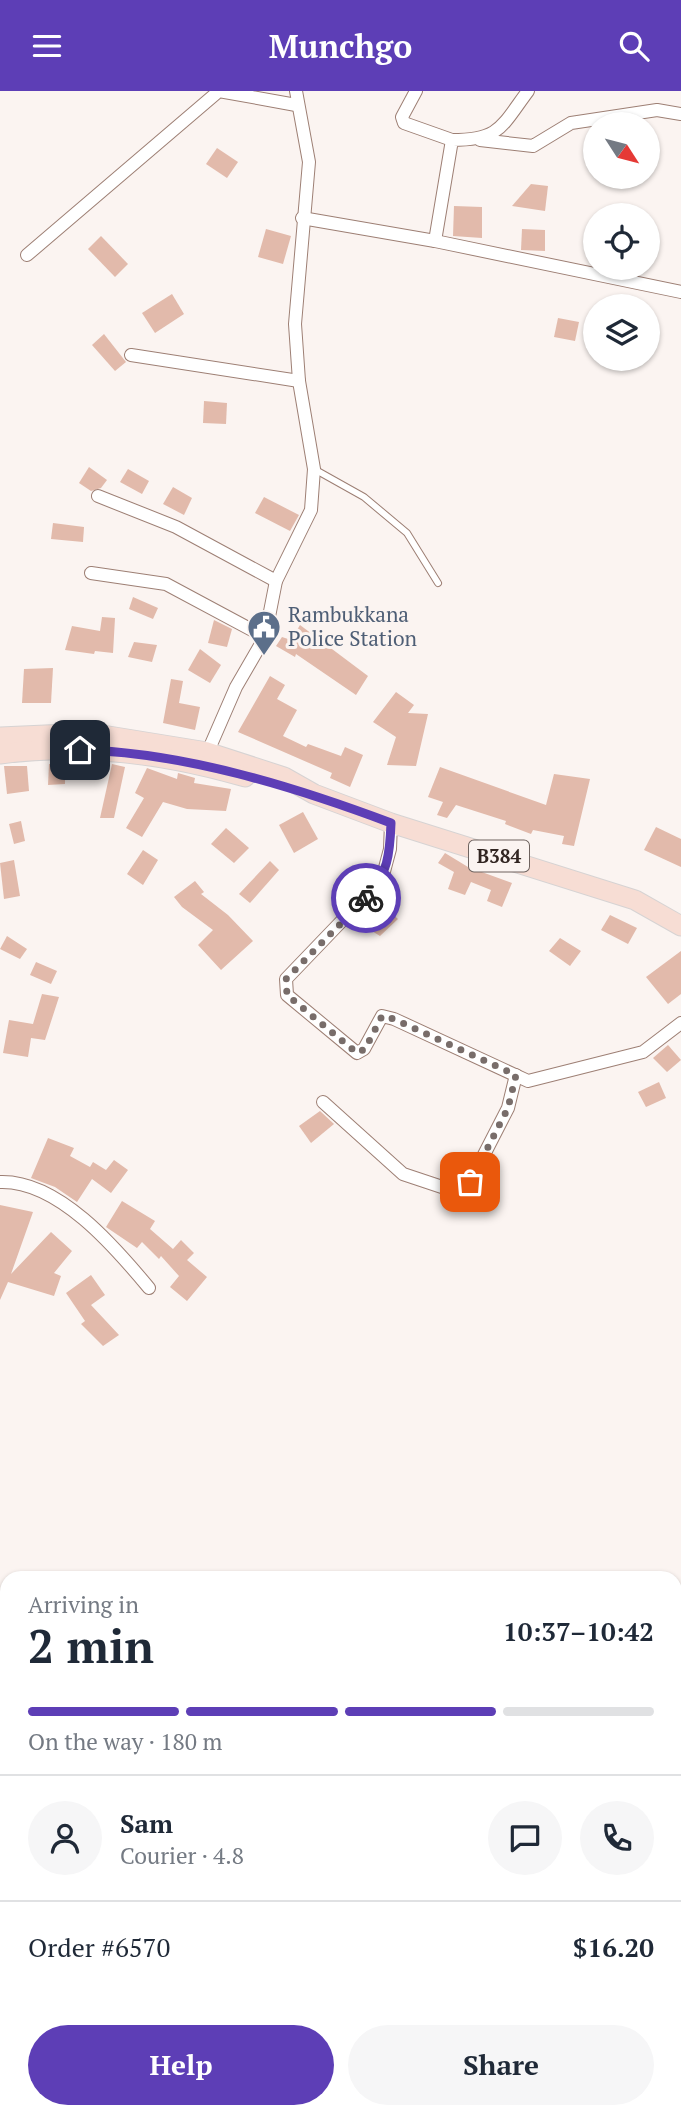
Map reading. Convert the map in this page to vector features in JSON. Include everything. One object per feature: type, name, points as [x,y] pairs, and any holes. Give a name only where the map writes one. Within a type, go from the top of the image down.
[{"type":"main road","name":"B384","points":[[0,737],[90,733],[205,759],[314,794],[391,823],[635,900],[681,926]]},
{"type":"main road","name":"B384","points":[[0,754],[117,751],[205,759]]},
{"type":"street","points":[[27,255],[219,91],[296,105]]},
{"type":"street","points":[[205,759],[236,687],[265,637],[276,581],[311,510],[314,469],[299,381],[295,324],[302,218],[309,162],[296,105],[296,91]]},
{"type":"street","points":[[416,91],[402,117],[404,123],[452,140],[480,139],[533,146],[571,123],[657,110],[681,114]]},
{"type":"street","points":[[480,139],[499,130],[528,91]]},
{"type":"street","points":[[435,241],[452,140]]},
{"type":"street","points":[[302,218],[435,241],[681,292]]},
{"type":"street","points":[[131,355],[299,381]]},
{"type":"street","points":[[98,496],[176,527],[276,581]]},
{"type":"street","points":[[91,573],[166,584],[265,637]]},
{"type":"street","points":[[391,823],[390,849],[382,879],[286,979],[287,995],[357,1053],[365,1049],[382,1016],[394,1019],[528,1081],[643,1052],[681,1023]]},
{"type":"street","points":[[323,1102],[404,1174],[451,1190],[470,1182],[508,1108],[516,1075]]},
{"type":"street","points":[[0,1182],[9,1182],[54,1197],[113,1244],[149,1288]]},
{"type":"lane","points":[[314,469],[364,497],[407,533],[438,583]]},
{"type":"building","points":[[217,148],[238,162],[227,178],[206,164]]},
{"type":"building","points":[[531,184],[548,186],[545,211],[512,206]]},
{"type":"building","points":[[454,206],[482,207],[482,238],[453,236]]},
{"type":"building","points":[[266,229],[291,236],[283,264],[258,257]]},
{"type":"building","points":[[522,229],[545,230],[545,251],[521,250]]},
{"type":"building","points":[[101,236],[128,264],[115,277],[88,249]]},
{"type":"building","points":[[172,294],[184,314],[155,333],[142,313]]},
{"type":"building","points":[[558,318],[579,322],[575,341],[554,337]]},
{"type":"building","points":[[104,334],[126,362],[115,371],[92,345]]},
{"type":"building","points":[[204,401],[227,403],[226,424],[203,423]]},
{"type":"building","points":[[89,467],[107,480],[101,488],[91,491],[79,483]]},
{"type":"building","points":[[128,469],[149,481],[142,494],[120,482]]},
{"type":"building","points":[[173,487],[192,498],[184,515],[163,504]]},
{"type":"building","points":[[264,497],[299,515],[290,531],[255,513]]},
{"type":"building","points":[[53,523],[84,527],[83,542],[51,539]]},
{"type":"building","points":[[133,597],[158,608],[153,619],[129,609]]},
{"type":"building","points":[[102,617],[115,618],[113,653],[95,651],[94,654],[65,650],[72,626],[100,631]]},
{"type":"building","points":[[214,620],[232,629],[227,647],[208,643]]},
{"type":"building","points":[[300,625],[368,676],[356,695],[296,654],[295,657],[276,646],[282,637],[291,640]]},
{"type":"building","points":[[134,642],[157,645],[152,662],[128,657]]},
{"type":"building","points":[[200,649],[221,665],[210,683],[188,670]]},
{"type":"building","points":[[53,668],[51,703],[22,703],[24,669]]},
{"type":"building","points":[[270,676],[285,685],[277,699],[297,710],[283,736],[306,747],[308,744],[341,756],[345,747],[363,755],[350,787],[330,778],[332,773],[238,732]]},
{"type":"building","points":[[171,679],[183,681],[179,703],[200,707],[195,730],[163,723]]},
{"type":"building","points":[[396,692],[414,705],[408,713],[428,714],[416,766],[387,765],[396,737],[373,722]]},
{"type":"building","points":[[49,764],[65,764],[65,784],[48,785]]},
{"type":"building","points":[[112,764],[125,767],[114,818],[100,818]]},
{"type":"building","points":[[4,766],[27,766],[29,791],[7,794]]},
{"type":"building","points":[[440,767],[546,805],[554,774],[590,779],[574,846],[562,844],[564,836],[533,830],[531,834],[505,824],[506,821],[456,805],[447,818],[437,815],[443,802],[428,797]]},
{"type":"building","points":[[147,768],[177,779],[178,773],[195,778],[194,783],[231,789],[226,811],[187,809],[163,802],[142,837],[126,828],[144,798],[135,793]]},
{"type":"building","points":[[303,812],[318,839],[294,853],[279,825]]},
{"type":"building","points":[[21,821],[25,841],[14,844],[9,824]]},
{"type":"building","points":[[656,827],[681,839],[681,867],[644,850]]},
{"type":"building","points":[[226,828],[249,848],[234,863],[211,844]]},
{"type":"building","points":[[143,850],[158,860],[143,885],[127,874]]},
{"type":"building","points":[[445,853],[468,867],[512,883],[502,907],[487,901],[491,890],[471,882],[465,895],[448,889],[454,872],[438,863]]},
{"type":"building","points":[[14,860],[20,896],[4,899],[0,863]]},
{"type":"building","points":[[270,861],[279,870],[250,903],[239,894]]},
{"type":"building","points":[[195,881],[204,892],[201,894],[228,915],[253,941],[221,970],[198,945],[213,930],[182,907],[174,897]]},
{"type":"building","points":[[379,902],[398,919],[380,936],[359,923]]},
{"type":"building","points":[[610,915],[637,928],[628,944],[601,930]]},
{"type":"building","points":[[7,936],[27,949],[20,959],[0,949]]},
{"type":"building","points":[[560,938],[581,951],[570,966],[549,951]]},
{"type":"building","points":[[681,951],[681,994],[668,1004],[646,977]]},
{"type":"building","points":[[36,962],[57,971],[51,984],[30,975]]},
{"type":"building","points":[[42,994],[59,997],[45,1040],[31,1038],[28,1057],[3,1053],[9,1020],[33,1024]]},
{"type":"building","points":[[668,1045],[681,1060],[667,1072],[653,1058]]},
{"type":"building","points":[[659,1082],[666,1098],[646,1107],[638,1092]]},
{"type":"building","points":[[320,1111],[334,1124],[311,1143],[299,1126]]},
{"type":"building","points":[[48,1138],[74,1148],[70,1156],[90,1167],[93,1162],[106,1170],[114,1160],[128,1170],[111,1193],[92,1179],[77,1202],[55,1187],[31,1178]]},
{"type":"building","points":[[122,1201],[155,1221],[150,1229],[173,1249],[181,1240],[194,1253],[187,1260],[207,1277],[187,1301],[170,1287],[179,1276],[161,1256],[159,1259],[142,1242],[137,1248],[106,1227]]},
{"type":"building","points":[[0,1205],[33,1212],[11,1274],[51,1232],[72,1251],[54,1273],[61,1276],[54,1296],[8,1282],[0,1300]]},
{"type":"building","points":[[91,1275],[105,1295],[91,1305],[119,1335],[103,1346],[81,1324],[85,1321],[66,1293]]},
{"type":"way so far","points":[[366,898],[286,979],[287,995],[357,1053],[365,1049],[382,1016],[516,1075],[508,1108],[470,1182]]},
{"type":"place","name":"Rambukkana Police Station","points":[[264,657]]},
{"type":"route","points":[[80,750],[149,755],[203,766],[281,788],[314,794],[391,823],[390,849],[382,879],[366,898]]}]
